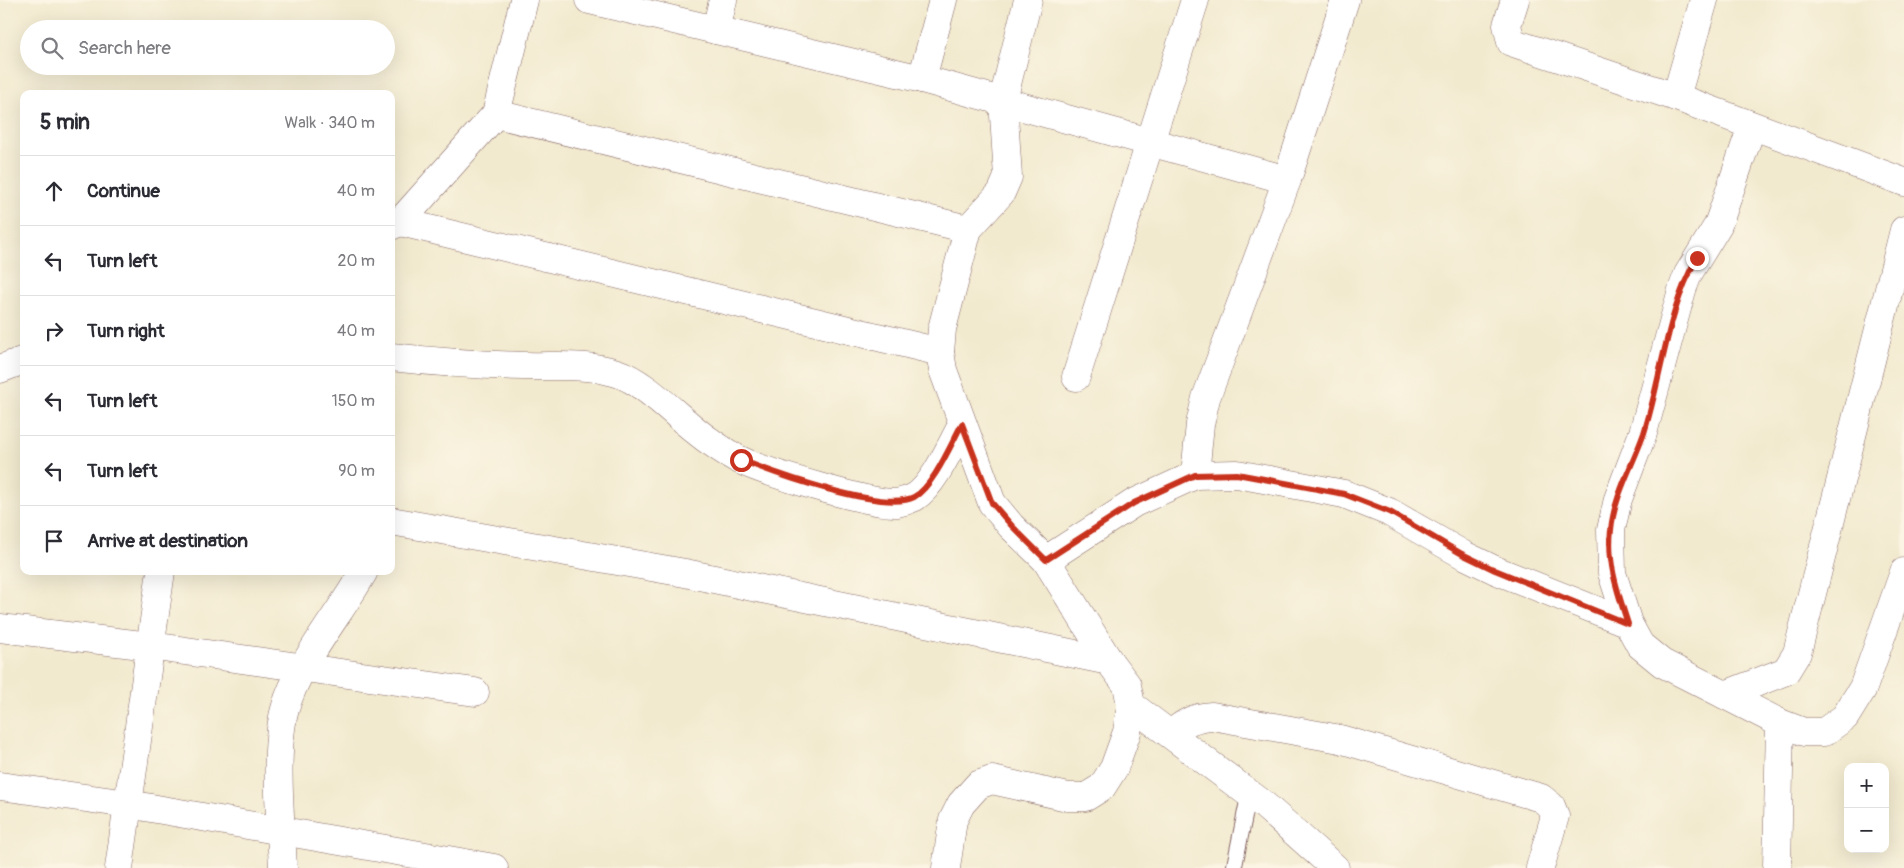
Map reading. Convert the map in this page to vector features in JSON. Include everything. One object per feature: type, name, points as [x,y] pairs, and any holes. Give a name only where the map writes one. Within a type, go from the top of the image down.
[{"type":"street","points":[[524,0],[496,114],[396,224],[940,352]]},
{"type":"street","points":[[589,0],[922,79],[1287,180]]},
{"type":"street","points":[[716,30],[723,0]]},
{"type":"street","points":[[922,79],[943,0]]},
{"type":"street","points":[[946,868],[953,820],[961,804],[978,785],[992,780],[1068,797],[1086,797],[1102,787],[1114,768],[1127,732],[1131,705],[1127,685],[1109,661],[1046,560],[992,503],[943,370],[940,352],[942,329],[968,229],[1002,193],[1008,177],[1003,100],[1028,0]]},
{"type":"street","points":[[1076,376],[1195,0]]},
{"type":"street","points":[[1195,475],[1200,424],[1206,398],[1287,180],[1345,0]]},
{"type":"street","points":[[1515,0],[1508,25],[1512,42],[1676,97],[1904,182]]},
{"type":"street","points":[[1676,97],[1704,0]]},
{"type":"street","points":[[496,114],[968,229]]},
{"type":"street","points":[[1752,126],[1718,225],[1688,274],[1682,290],[1644,433],[1618,499],[1610,530],[1612,573],[1628,624],[1640,645],[1662,663],[1780,723],[1804,732],[1824,732],[1845,717],[1863,688],[1904,572]]},
{"type":"street","points":[[1725,695],[1786,671],[1797,653],[1904,230]]},
{"type":"street","points":[[395,357],[443,363],[526,366],[567,365],[592,367],[619,373],[642,388],[708,440],[741,460],[772,472],[876,501],[897,503],[914,497],[928,484],[962,424]]},
{"type":"street","points":[[0,368],[20,361]]},
{"type":"street","points":[[1046,560],[1134,503],[1195,475],[1237,474],[1344,494],[1390,512],[1462,554],[1495,570],[1628,624]]},
{"type":"street","points":[[395,523],[685,573],[1109,661]]},
{"type":"street","points":[[119,868],[159,575]]},
{"type":"street","points":[[283,868],[280,740],[285,708],[303,668],[361,575]]},
{"type":"street","points":[[0,628],[150,646],[475,692]]},
{"type":"street","points":[[1131,705],[1249,794],[1335,868]]},
{"type":"street","points":[[1171,734],[1185,722],[1197,717],[1212,716],[1340,738],[1541,798],[1551,806],[1555,816],[1540,868]]},
{"type":"street","points":[[1777,868],[1780,723]]},
{"type":"street","points":[[0,786],[128,804],[494,868]]},
{"type":"lane","points":[[1234,868],[1249,794]]},
{"type":"route","points":[[741,460],[772,472],[876,501],[897,503],[914,497],[928,484],[962,424],[992,503],[1046,560],[1134,503],[1195,475],[1237,474],[1289,483],[1344,494],[1390,512],[1462,554],[1495,570],[1628,624],[1612,573],[1610,530],[1618,499],[1644,433],[1682,290],[1697,258]]}]
